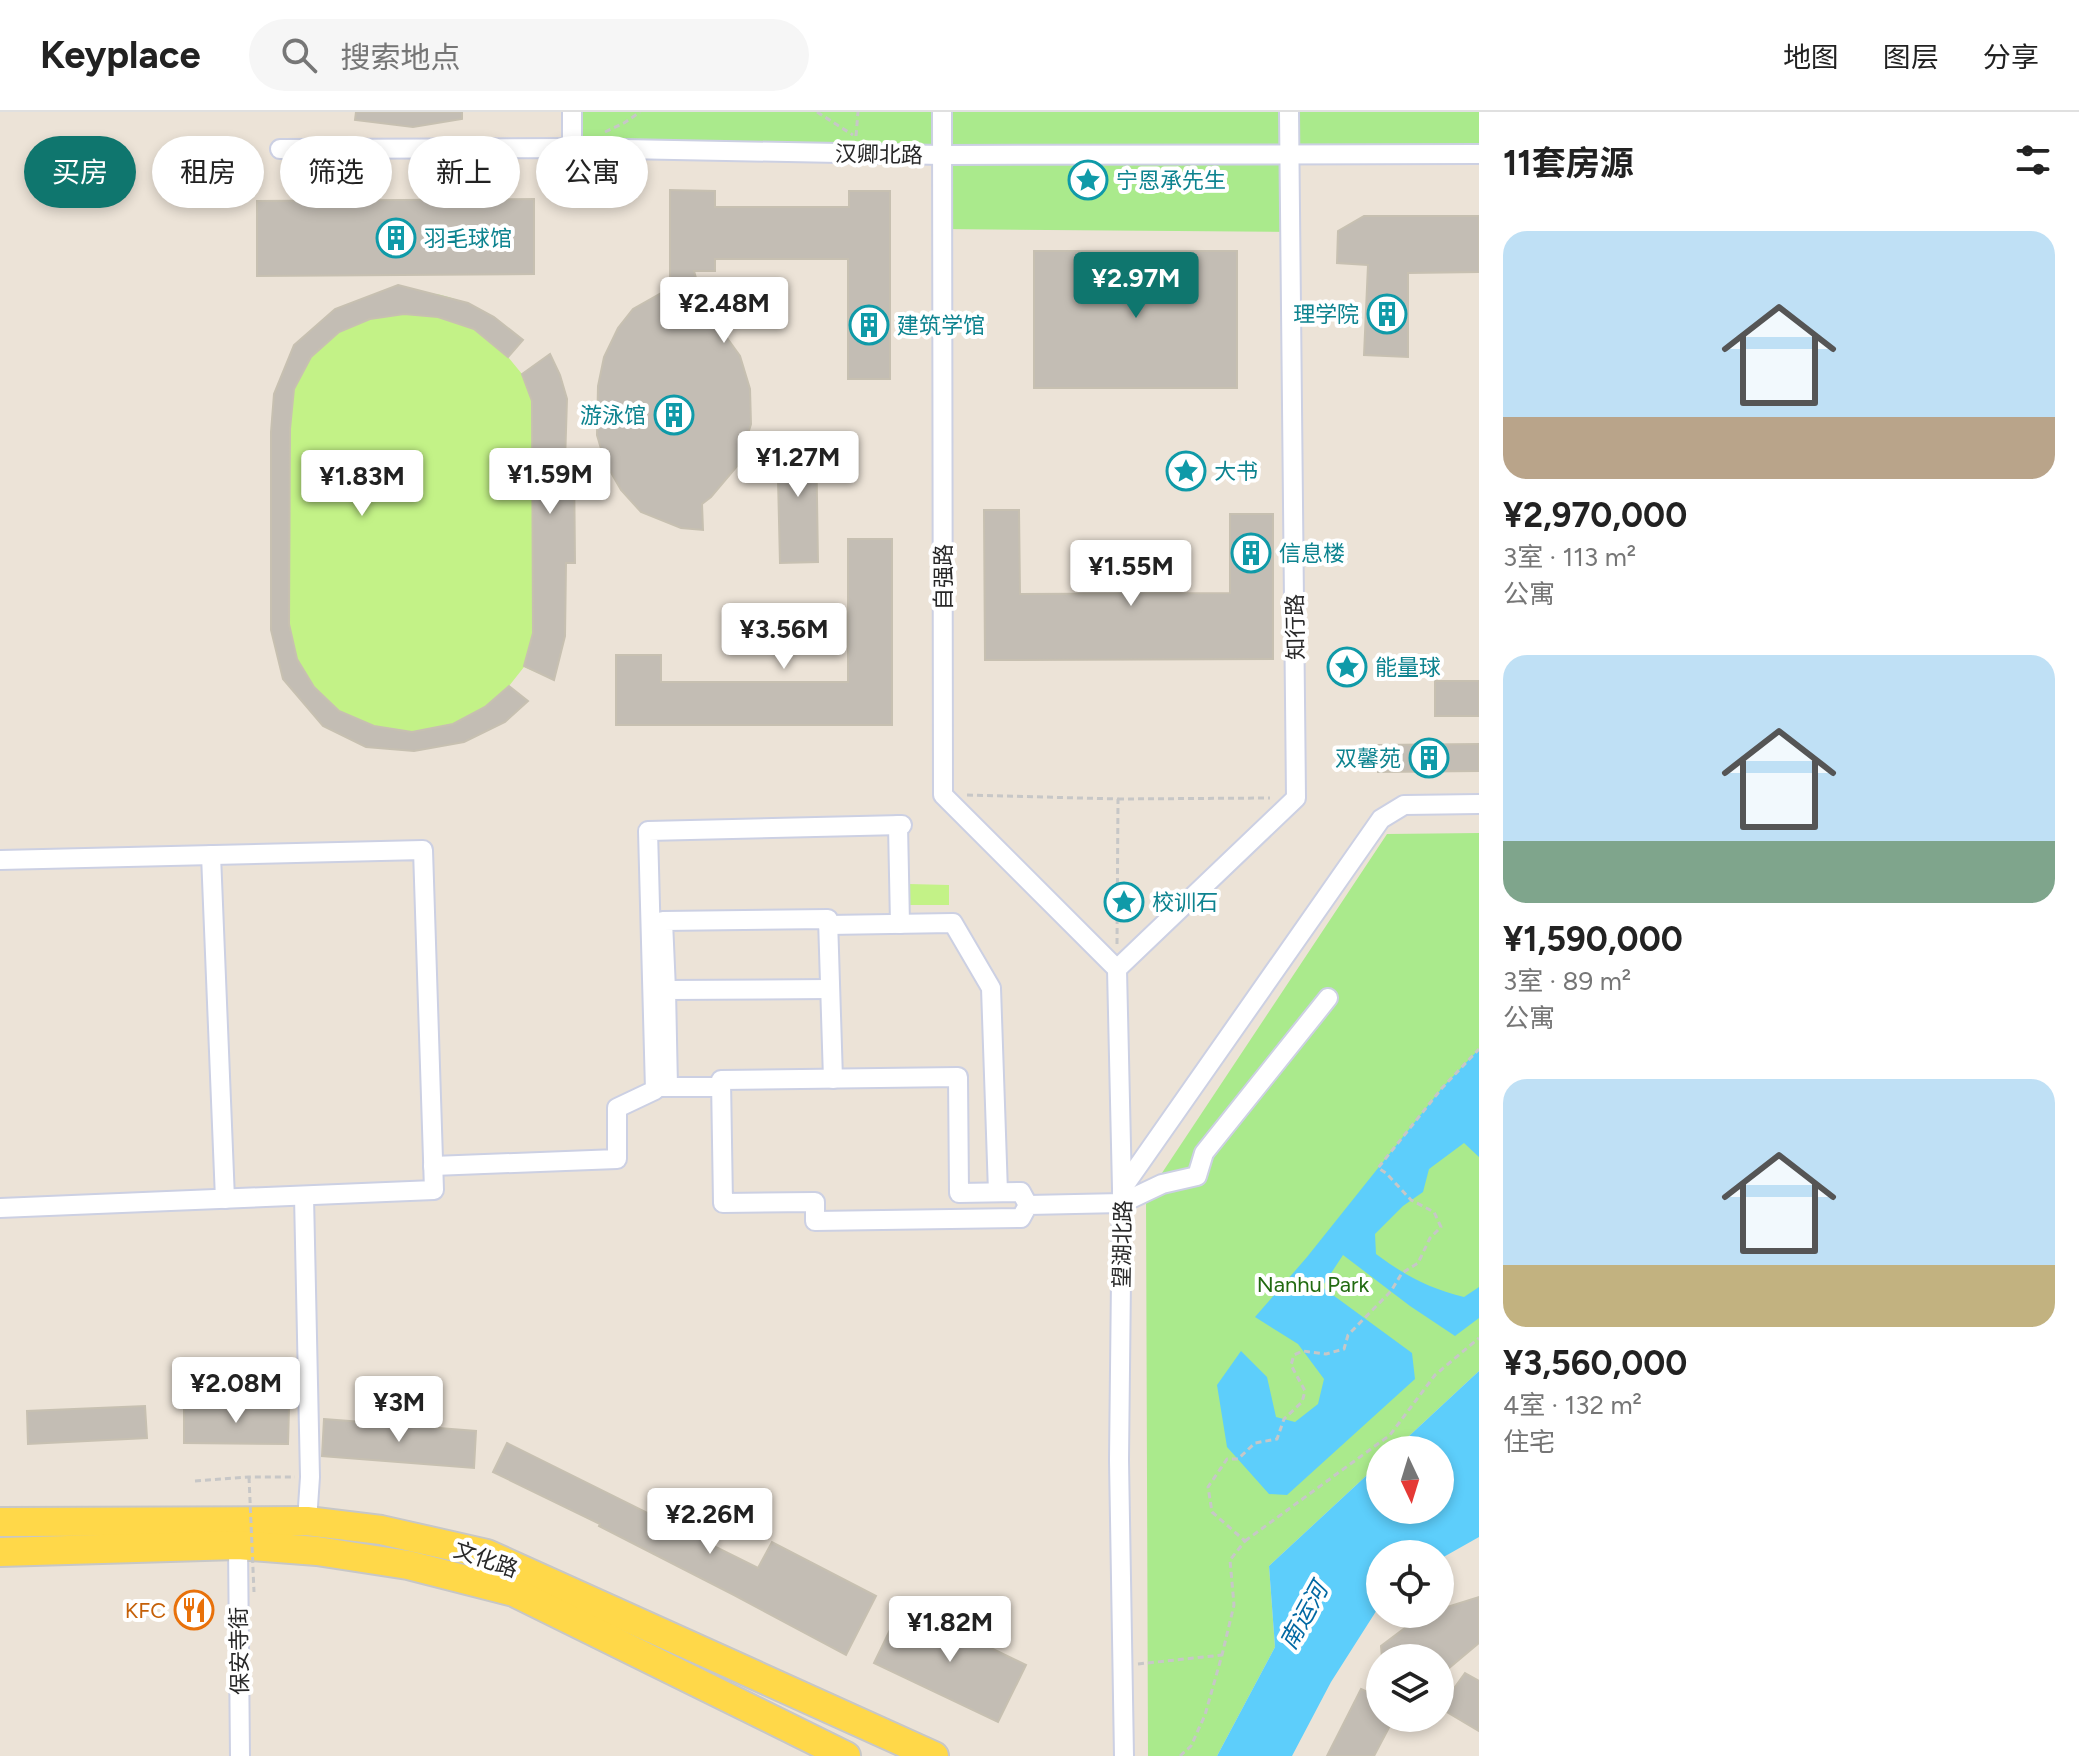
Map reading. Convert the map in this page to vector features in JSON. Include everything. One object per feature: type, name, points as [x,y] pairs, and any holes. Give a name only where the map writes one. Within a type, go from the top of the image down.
[{"type":"main road","name":"文化路","points":[[0,1522],[307,1521],[381,1530],[487,1554],[934,1756]]},
{"type":"main road","name":"文化路","points":[[0,1552],[238,1545],[317,1551],[408,1565],[514,1592],[846,1756]]},
{"type":"street","points":[[572,112],[572,136]]},
{"type":"street","name":"自强路","points":[[942,112],[943,795]]},
{"type":"street","name":"知行路","points":[[1289,112],[1296,798]]},
{"type":"street","name":"汉卿北路","points":[[648,147],[856,145],[942,155],[1479,154]]},
{"type":"street","name":"汉卿北路","points":[[392,149],[536,148]]},
{"type":"street","points":[[943,795],[1117,969],[1122,1196]]},
{"type":"street","points":[[1117,969],[1296,798]]},
{"type":"street","name":"望湖北路","points":[[1124,1756],[1119,1460],[1122,1196],[1381,819],[1404,805],[1479,804]]},
{"type":"street","points":[[662,1087],[648,831],[900,825],[900,924]]},
{"type":"street","points":[[0,860],[423,850],[434,1190],[0,1208]]},
{"type":"street","points":[[211,855],[225,1199]]},
{"type":"street","points":[[662,1087],[666,990],[663,921],[828,919],[833,1079]]},
{"type":"street","points":[[828,925],[953,923],[991,988],[998,1192]]},
{"type":"street","points":[[666,990],[830,989]]},
{"type":"street","points":[[1028,1205],[1122,1196],[1197,1176],[1204,1153],[1328,998]]},
{"type":"street","points":[[958,1218],[958,1077],[721,1080],[723,1203],[815,1202],[815,1221],[1021,1218],[1028,1205]]},
{"type":"street","points":[[433,1166],[617,1159],[617,1108],[662,1087],[721,1087]]},
{"type":"street","points":[[959,1193],[1021,1192],[1028,1205]]},
{"type":"street","points":[[304,1196],[310,1477],[307,1521]]},
{"type":"street","name":"保安寺街","points":[[238,1545],[240,1756]]},
{"type":"path","points":[[817,112],[856,145]]},
{"type":"path","points":[[856,145],[858,112]]},
{"type":"path","points":[[943,795],[1118,799],[1296,798]]},
{"type":"path","points":[[1117,969],[1118,799]]},
{"type":"path","points":[[1245,1541],[1212,1512],[1208,1487],[1227,1459],[1238,1459],[1255,1443],[1277,1439],[1284,1419],[1302,1402],[1305,1391],[1291,1365],[1294,1355],[1303,1351],[1326,1354],[1344,1349],[1348,1335],[1391,1291],[1402,1273],[1418,1263],[1430,1238],[1441,1227],[1434,1212],[1411,1200],[1378,1168],[1442,1088],[1479,1049]]},
{"type":"path","points":[[1180,1756],[1191,1746],[1205,1715],[1222,1655],[1234,1605],[1230,1560],[1245,1541],[1390,1435],[1435,1375],[1479,1338]]},
{"type":"path","points":[[249,1477],[254,1592]]},
{"type":"path","points":[[195,1481],[310,1477]]},
{"type":"path","points":[[1123,1664],[1222,1655]]},
{"type":"green space","points":[[572,112],[1479,112],[1479,154],[1290,155],[1291,232],[943,229],[942,156],[648,150],[648,136],[572,136]]},
{"type":"green space","points":[[377,293],[442,295],[479,310],[523,340],[508,357],[522,374],[550,354],[567,399],[565,462],[574,462],[575,563],[566,564],[565,636],[554,680],[524,667],[509,686],[528,701],[505,722],[464,742],[414,751],[366,747],[323,726],[283,679],[271,630],[271,432],[274,394],[294,345],[335,309]]},
{"type":"green space","name":"Nanhu Park","points":[[1479,833],[1479,1371],[1409,1436],[1366,1436],[1366,1476],[1269,1566],[1275,1647],[1217,1756],[1148,1756],[1146,1197],[1387,834]]},
{"type":"green space","points":[[909,884],[949,885],[949,905],[909,905]]},
{"type":"water","points":[[1479,1049],[1479,1157],[1464,1143],[1429,1169],[1423,1192],[1403,1206],[1375,1234],[1376,1254],[1418,1280],[1464,1297],[1479,1287],[1479,1318],[1455,1336],[1343,1255],[1322,1287],[1412,1353],[1415,1379],[1287,1495],[1269,1494],[1227,1447],[1217,1385],[1241,1351],[1267,1377],[1276,1417],[1295,1422],[1318,1404],[1324,1379],[1298,1344],[1255,1317],[1442,1088]]},
{"type":"water","name":"南运河","points":[[1479,1371],[1479,1537],[1454,1551],[1454,1540],[1366,1540],[1366,1627],[1331,1682],[1292,1756],[1217,1756],[1275,1647],[1269,1566],[1366,1476],[1366,1524],[1454,1524],[1454,1436],[1409,1436]]},
{"type":"building","points":[[356,112],[462,112],[462,119],[413,127],[355,120]]},
{"type":"building","points":[[670,190],[715,191],[715,207],[849,207],[849,191],[890,191],[890,379],[848,379],[848,259],[715,259],[715,271],[694,271],[704,306],[740,356],[750,389],[751,424],[738,465],[702,504],[703,530],[681,528],[641,512],[621,490],[605,462],[597,435],[598,386],[604,357],[618,328],[633,309],[670,288]]},
{"type":"building","name":"羽毛球馆","points":[[520,199],[534,199],[534,274],[257,276],[257,208],[264,208],[264,201],[280,201],[280,208],[392,208],[392,200],[408,200],[408,208],[520,208]]},
{"type":"building","name":"理学院","points":[[1364,216],[1479,216],[1479,272],[1408,273],[1408,357],[1364,355],[1368,265],[1337,263],[1338,231]]},
{"type":"building","points":[[1034,251],[1237,251],[1237,388],[1034,388]]},
{"type":"building","points":[[398,285],[468,303],[494,317],[523,340],[508,357],[474,329],[438,317],[404,314],[370,319],[339,332],[311,357],[294,389],[290,429],[289,624],[297,659],[314,687],[339,711],[374,726],[412,732],[453,724],[485,707],[509,686],[528,701],[505,722],[464,742],[414,751],[366,747],[323,726],[283,679],[271,630],[271,432],[274,394],[294,345],[335,309]]},
{"type":"building","points":[[550,354],[567,399],[565,462],[574,462],[575,563],[566,563],[565,636],[554,680],[524,666],[533,633],[532,401],[522,374]]},
{"type":"building","points":[[777,436],[816,436],[818,562],[780,563]]},
{"type":"building","name":"信息楼","points":[[984,510],[1019,510],[1020,594],[1230,593],[1230,514],[1273,514],[1273,659],[985,660]]},
{"type":"building","points":[[848,539],[892,539],[892,725],[616,725],[616,655],[661,655],[661,682],[848,682]]},
{"type":"building","name":"双馨苑","points":[[1435,681],[1479,681],[1479,716],[1435,716]]},
{"type":"building","name":"双馨苑","points":[[1479,744],[1479,771],[1378,772],[1378,745]]},
{"type":"building","points":[[145,1406],[147,1438],[28,1444],[27,1411]]},
{"type":"building","points":[[184,1407],[289,1408],[288,1444],[184,1443]]},
{"type":"building","points":[[324,1419],[476,1431],[474,1468],[322,1456]]},
{"type":"building","points":[[507,1443],[758,1568],[772,1542],[876,1596],[846,1655],[600,1524],[493,1472]]},
{"type":"building","points":[[1479,1597],[1479,1643],[1454,1664],[1454,1644],[1384,1644],[1405,1628],[1454,1628],[1454,1605]]},
{"type":"building","points":[[902,1605],[1026,1665],[998,1722],[874,1663]]},
{"type":"building","points":[[1465,1673],[1479,1681],[1479,1731],[1454,1716],[1454,1688]]},
{"type":"building","points":[[1361,1689],[1366,1691],[1366,1732],[1387,1732],[1374,1756],[1327,1756]]},
{"type":"place","name":"宁恩承先生","points":[[1088,180]]},
{"type":"place","name":"羽毛球馆","points":[[396,238]]},
{"type":"place","name":"理学院","points":[[1387,314]]},
{"type":"place","name":"建筑学馆","points":[[869,325]]},
{"type":"place","name":"游泳馆","points":[[674,415]]},
{"type":"place","name":"大书","points":[[1186,471]]},
{"type":"place","name":"信息楼","points":[[1251,553]]},
{"type":"place","name":"能量球","points":[[1347,667]]},
{"type":"place","name":"双馨苑","points":[[1429,758]]},
{"type":"place","name":"校训石","points":[[1124,902]]},
{"type":"place","name":"KFC","points":[[194,1610]]}]
